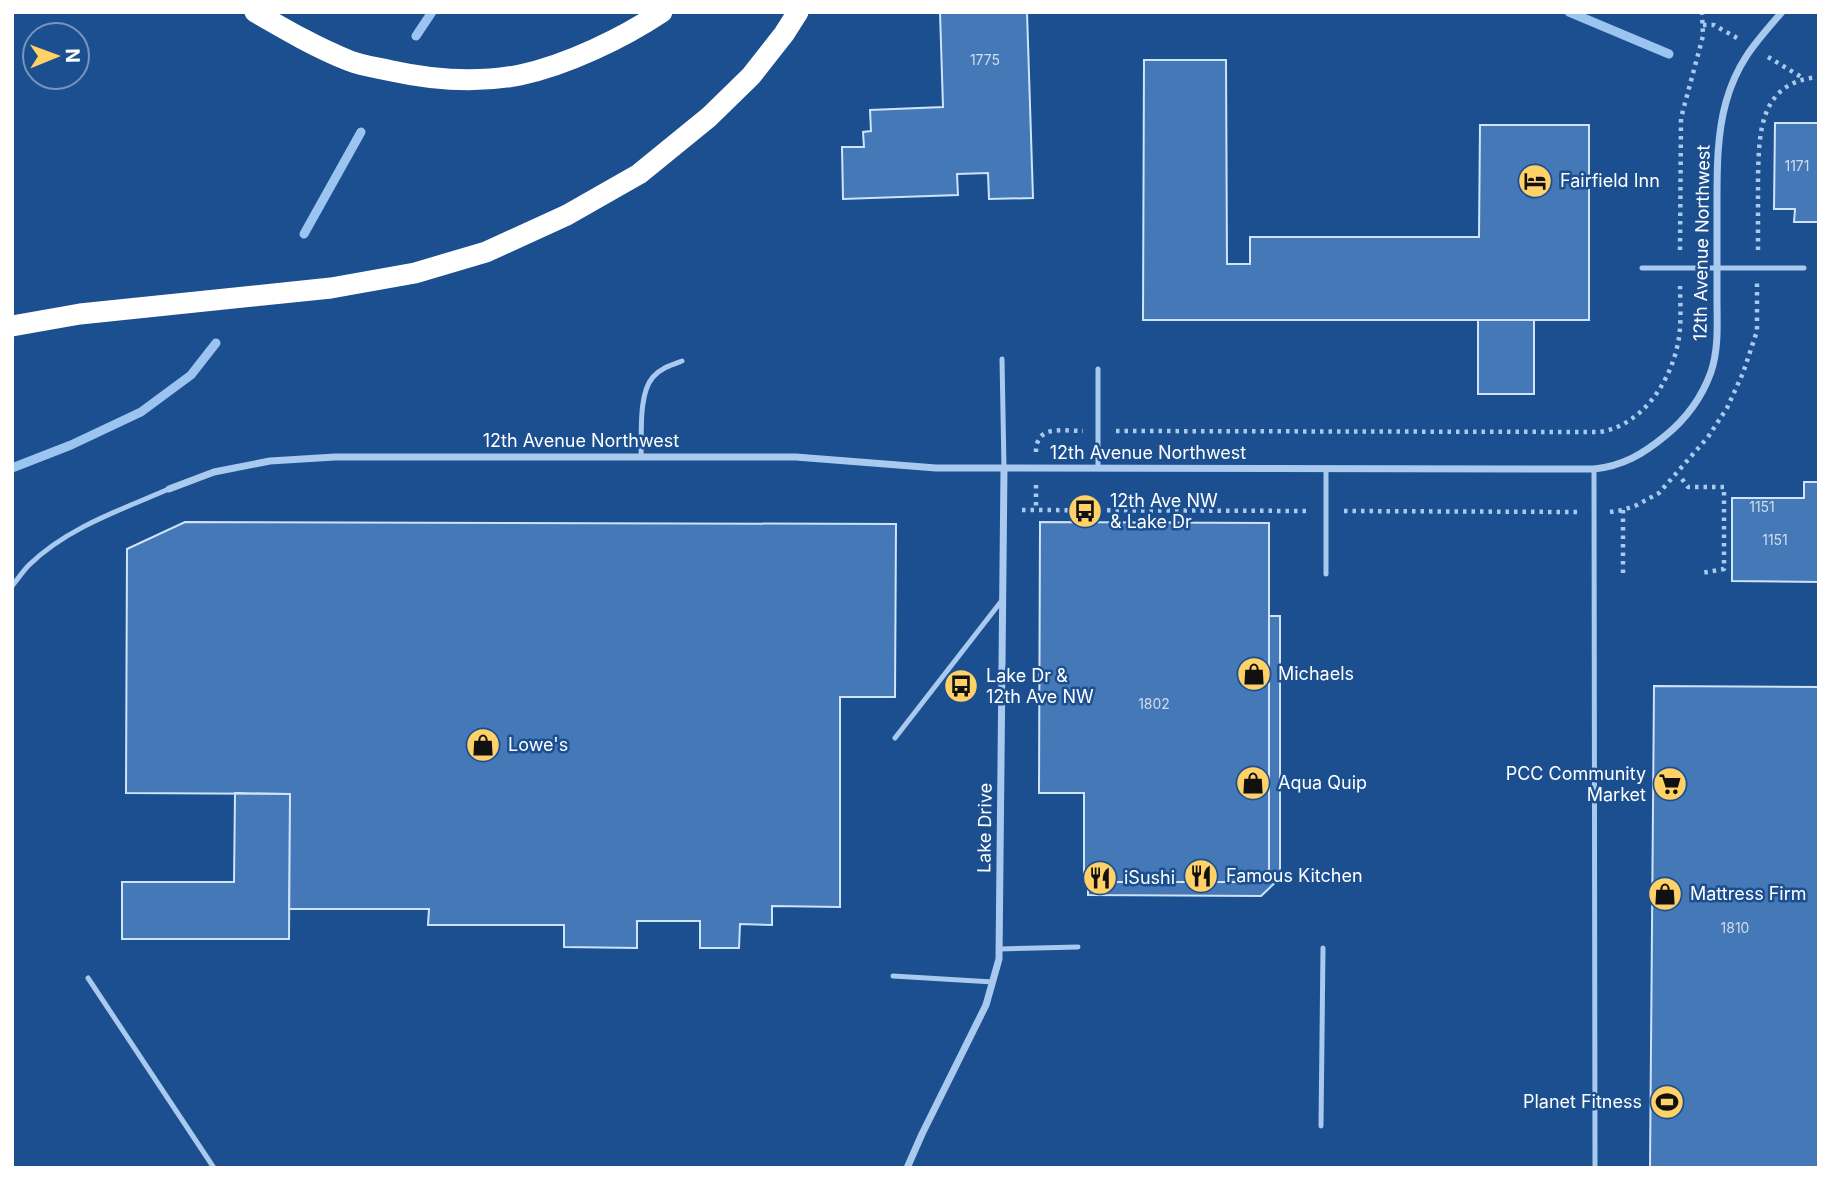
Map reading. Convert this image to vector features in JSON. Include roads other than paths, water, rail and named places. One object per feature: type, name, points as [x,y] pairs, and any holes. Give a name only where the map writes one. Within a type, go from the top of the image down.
[{"type":"highway","points":[[255,12],[293,34],[353,62],[417,76],[471,79],[520,75],[570,59],[634,31],[662,12]]},
{"type":"highway","points":[[12,326],[80,314],[331,288],[415,273],[486,252],[567,215],[639,174],[709,117],[751,76],[799,12]]},
{"type":"street","name":"12th Avenue Northwest","points":[[169,489],[214,472],[270,461],[335,457],[796,457],[936,468],[1594,469],[1620,464],[1642,453],[1673,429],[1700,397],[1710,373],[1716,350],[1717,170],[1725,103],[1736,72],[1752,47],[1782,12]]},
{"type":"street","name":"Lake Drive","points":[[908,1168],[986,1005],[999,949],[1004,468]]},
{"type":"lane","points":[[1642,268],[1804,268]]},
{"type":"lane","points":[[1002,359],[1004,468]]},
{"type":"lane","points":[[641,457],[645,395],[652,378],[665,367],[682,361]]},
{"type":"lane","points":[[1098,369],[1098,468]]},
{"type":"lane","points":[[1326,469],[1326,574]]},
{"type":"lane","points":[[1594,469],[1595,1168]]},
{"type":"lane","points":[[12,586],[27,567],[48,548],[72,532],[169,489]]},
{"type":"lane","points":[[895,738],[1003,599]]},
{"type":"lane","points":[[999,949],[1078,947]]},
{"type":"lane","points":[[1321,1126],[1323,948]]},
{"type":"lane","points":[[893,976],[993,982]]},
{"type":"lane","points":[[88,978],[214,1168]]},
{"type":"waterway","points":[[416,36],[432,12]]},
{"type":"waterway","points":[[1569,12],[1669,54]]},
{"type":"waterway","points":[[304,234],[361,132]]},
{"type":"waterway","points":[[12,468],[71,445],[141,412],[191,375],[216,343]]},
{"type":"place","name":"Fairfield Inn","points":[[1535,181]]},
{"type":"place","name":"12th Ave NW & Lake Dr","points":[[1085,511]]},
{"type":"place","name":"Michaels","points":[[1254,674]]},
{"type":"place","name":"Lake Dr & 12th Ave NW","points":[[961,686]]},
{"type":"place","name":"Lowe's","points":[[483,745]]},
{"type":"place","name":"Aqua Quip","points":[[1253,783]]},
{"type":"place","name":"PCC Community Market","points":[[1670,784]]},
{"type":"place","name":"Famous Kitchen","points":[[1201,876]]},
{"type":"place","name":"iSushi","points":[[1100,878]]},
{"type":"place","name":"Mattress Firm","points":[[1665,894]]},
{"type":"place","name":"Planet Fitness","points":[[1667,1102]]}]
